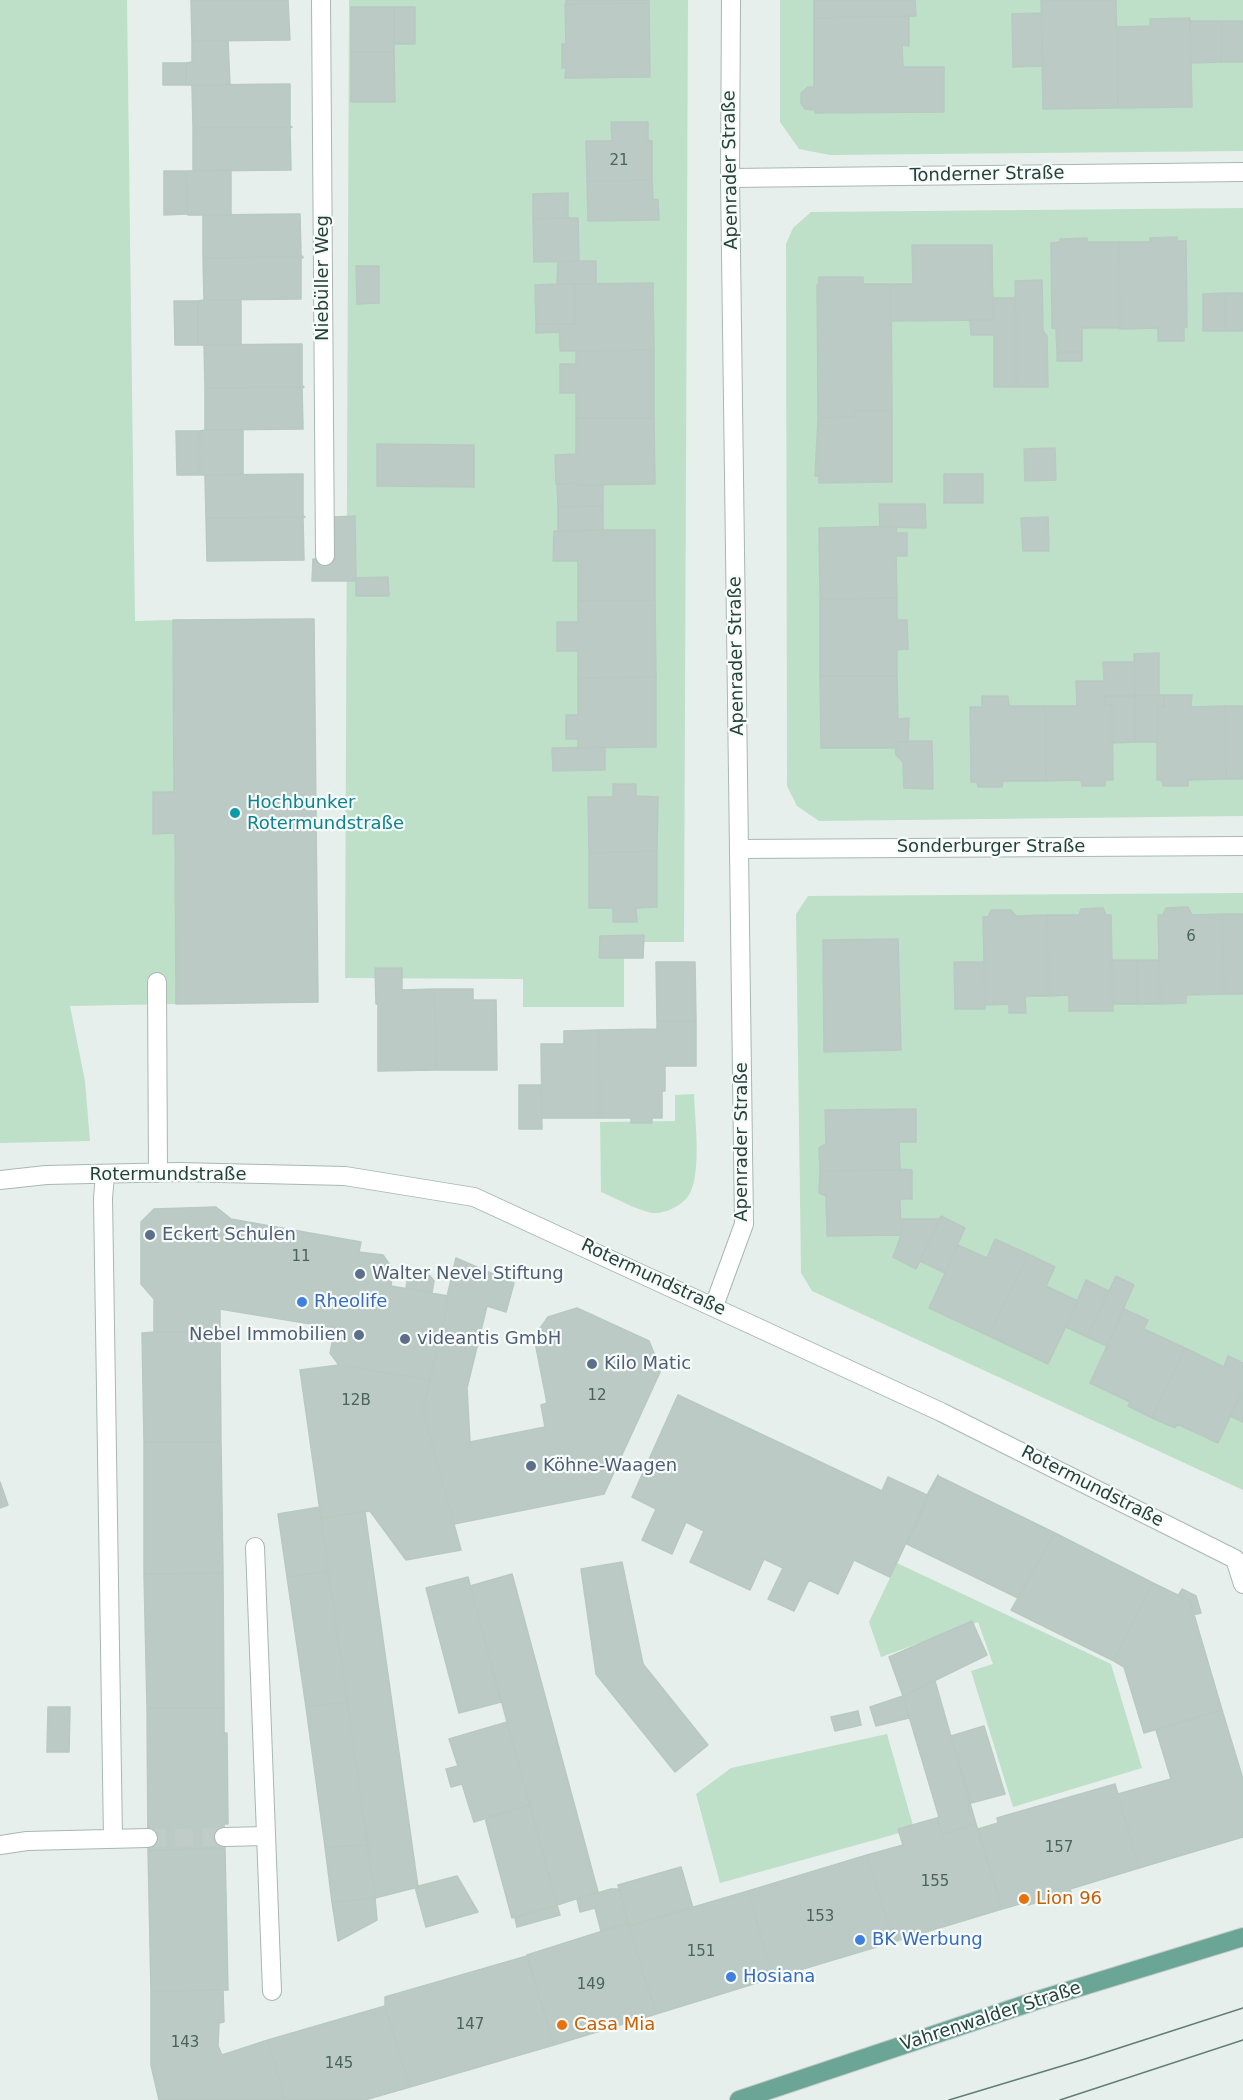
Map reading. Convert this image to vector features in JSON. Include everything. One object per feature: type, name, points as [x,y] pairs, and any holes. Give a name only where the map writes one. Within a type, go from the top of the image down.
[{"type":"main road","name":"Vahrenwalder Straße","points":[[739,2100],[1038,2000],[1243,1937]]},
{"type":"street","name":"Niebüller Weg","points":[[321,0],[325,556]]},
{"type":"street","name":"Apenrader Straße","points":[[714,1306],[744,1224],[730,178],[731,0]]},
{"type":"street","name":"Tonderner Straße","points":[[730,178],[1243,172]]},
{"type":"street","name":"Sonderburger Straße","points":[[739,849],[1243,846]]},
{"type":"street","points":[[157,981],[158,1173]]},
{"type":"street","name":"Rotermundstraße","points":[[0,1180],[46,1175],[158,1173],[345,1176],[474,1197],[941,1412],[1235,1559],[1243,1584]]},
{"type":"street","points":[[105,1175],[103,1234],[113,1839]]},
{"type":"street","points":[[255,1547],[272,1991]]},
{"type":"street","points":[[224,1837],[266,1836]]},
{"type":"street","points":[[0,1845],[27,1841],[148,1838]]},
{"type":"green space","points":[[0,0],[127,0],[135,621],[173,620],[174,792],[153,792],[154,834],[175,833],[176,1004],[70,1006],[85,1081],[90,1141],[0,1143]]},
{"type":"green space","points":[[349,0],[688,0],[684,942],[624,942],[624,1007],[523,1007],[523,979],[345,978]]},
{"type":"green space","points":[[780,0],[1243,0],[1243,151],[830,155],[799,149],[780,122]]},
{"type":"green space","points":[[1243,208],[1243,816],[819,821],[797,806],[787,786],[786,244],[793,228],[811,212]]},
{"type":"green space","points":[[1243,893],[1243,1490],[812,1291],[801,1273],[796,914],[808,896]]},
{"type":"green space","points":[[694,1094],[696,1170],[691,1191],[685,1200],[669,1210],[653,1213],[601,1192],[600,1122],[675,1121],[675,1095]]},
{"type":"green space","points":[[897,1563],[1111,1664],[1142,1768],[1013,1807],[971,1671],[993,1664],[978,1622],[881,1657],[869,1622]]},
{"type":"green space","points":[[887,1734],[914,1829],[720,1883],[696,1794],[731,1768]]},
{"type":"building","points":[[191,0],[288,0],[290,40],[192,41]]},
{"type":"building","points":[[566,0],[649,0],[649,3],[566,4]]},
{"type":"building","points":[[814,0],[915,0],[916,16],[814,18]]},
{"type":"building","points":[[1041,0],[1116,0],[1118,108],[1043,109]]},
{"type":"building","points":[[649,3],[650,77],[565,78],[566,68],[562,68],[562,44],[566,44],[565,4]]},
{"type":"building","points":[[351,7],[394,7],[394,52],[351,52]]},
{"type":"building","points":[[394,7],[415,7],[415,44],[394,44]]},
{"type":"building","points":[[1041,13],[1043,66],[1013,67],[1012,14]]},
{"type":"building","points":[[909,16],[909,46],[902,45],[903,67],[944,67],[944,112],[815,113],[815,110],[805,109],[801,103],[801,93],[808,87],[814,87],[814,18]]},
{"type":"building","points":[[1190,18],[1192,107],[1118,108],[1117,27],[1150,26],[1150,19]]},
{"type":"building","points":[[1190,21],[1221,21],[1221,62],[1191,63]]},
{"type":"building","points":[[1221,21],[1243,21],[1243,62],[1221,62]]},
{"type":"building","points":[[228,40],[230,85],[186,85],[186,63],[192,62],[192,41]]},
{"type":"building","points":[[351,52],[394,52],[395,102],[351,102]]},
{"type":"building","points":[[163,63],[186,63],[186,85],[163,85]]},
{"type":"building","points":[[290,84],[290,126],[292,127],[193,128],[192,85]]},
{"type":"building","points":[[611,122],[648,122],[648,140],[652,141],[652,180],[587,181],[586,141],[612,141]]},
{"type":"building","points":[[292,127],[290,128],[291,170],[193,171],[193,128]]},
{"type":"building","points":[[231,170],[231,215],[188,215],[187,171]]},
{"type":"building","points":[[164,171],[187,171],[187,214],[164,215]]},
{"type":"building","points":[[652,180],[653,199],[658,200],[659,220],[588,221],[587,181]]},
{"type":"building","points":[[568,193],[568,218],[533,219],[533,194]]},
{"type":"building","points":[[300,214],[301,255],[303,257],[203,258],[203,215]]},
{"type":"building","points":[[578,218],[579,261],[534,262],[533,219]]},
{"type":"building","points":[[1177,237],[1177,241],[1186,241],[1187,327],[1184,327],[1184,341],[1158,341],[1158,328],[1120,329],[1119,242],[1150,242],[1150,238]]},
{"type":"building","points":[[1087,238],[1087,242],[1119,242],[1120,328],[1082,328],[1082,352],[1057,352],[1056,329],[1052,328],[1051,243],[1060,242],[1060,239]]},
{"type":"building","points":[[912,245],[992,245],[993,320],[891,321],[891,284],[913,284]]},
{"type":"building","points":[[301,257],[301,299],[204,300],[203,258]]},
{"type":"building","points":[[596,261],[596,284],[557,284],[558,262]]},
{"type":"building","points":[[356,266],[379,266],[379,303],[357,304]]},
{"type":"building","points":[[819,277],[863,277],[863,284],[891,284],[892,411],[853,411],[854,417],[818,418],[817,285],[819,285]]},
{"type":"building","points":[[1042,280],[1043,331],[1047,336],[1048,387],[1017,387],[1015,281]]},
{"type":"building","points":[[653,283],[654,350],[560,351],[559,324],[575,324],[575,284]]},
{"type":"building","points":[[575,284],[575,324],[536,324],[535,285]]},
{"type":"building","points":[[1225,293],[1243,293],[1243,331],[1225,331]]},
{"type":"building","points":[[1225,293],[1225,331],[1203,331],[1203,294]]},
{"type":"building","points":[[993,298],[1015,298],[1016,387],[994,387],[994,335],[971,335],[970,320],[993,320]]},
{"type":"building","points":[[241,300],[241,345],[198,345],[198,301]]},
{"type":"building","points":[[174,301],[198,301],[198,345],[175,345]]},
{"type":"building","points":[[536,324],[559,324],[559,332],[536,333]]},
{"type":"building","points":[[302,344],[302,385],[304,387],[205,388],[204,345]]},
{"type":"building","points":[[654,350],[654,418],[576,418],[576,393],[560,393],[560,364],[576,364],[576,351]]},
{"type":"building","points":[[1057,352],[1082,352],[1082,361],[1057,361]]},
{"type":"building","points":[[304,387],[302,388],[303,429],[205,430],[205,388]]},
{"type":"building","points":[[853,411],[892,411],[892,482],[819,483],[819,476],[815,476],[818,418],[854,417]]},
{"type":"building","points":[[576,418],[654,418],[655,484],[556,484],[555,455],[576,454]]},
{"type":"building","points":[[243,430],[243,475],[200,475],[199,431]]},
{"type":"building","points":[[176,431],[200,431],[199,475],[177,475]]},
{"type":"building","points":[[377,444],[474,445],[474,487],[377,486]]},
{"type":"building","points":[[1055,448],[1056,480],[1025,481],[1024,449]]},
{"type":"building","points":[[303,474],[303,516],[305,517],[206,518],[205,475]]},
{"type":"building","points":[[944,474],[983,474],[983,503],[944,503]]},
{"type":"building","points":[[577,483],[577,485],[603,485],[603,506],[558,507],[557,484]]},
{"type":"building","points":[[879,504],[925,504],[926,528],[880,527]]},
{"type":"building","points":[[603,506],[603,530],[558,532],[558,507]]},
{"type":"building","points":[[355,516],[356,581],[312,581],[313,559],[335,559],[334,517]]},
{"type":"building","points":[[305,517],[303,518],[304,560],[207,561],[206,518]]},
{"type":"building","points":[[1048,517],[1049,551],[1023,551],[1021,518]]},
{"type":"building","points":[[897,526],[896,533],[907,533],[907,556],[896,556],[897,598],[820,599],[819,528]]},
{"type":"building","points":[[655,530],[655,600],[578,601],[578,561],[553,561],[554,531]]},
{"type":"building","points":[[388,577],[389,596],[356,596],[356,578]]},
{"type":"building","points":[[897,598],[897,620],[907,620],[908,649],[897,650],[897,676],[820,676],[820,599]]},
{"type":"building","points":[[655,600],[656,677],[578,678],[578,651],[557,651],[557,622],[578,622],[578,601]]},
{"type":"building","name":"Hochbunker Rotermundstraße","points":[[314,619],[318,1002],[176,1004],[175,833],[153,834],[153,792],[174,792],[173,620]]},
{"type":"building","points":[[1159,653],[1159,695],[1135,696],[1134,654]]},
{"type":"building","points":[[1103,662],[1134,662],[1135,696],[1104,696],[1105,705],[1112,705],[1113,780],[1105,780],[1105,786],[1082,786],[1081,781],[1078,780],[1046,781],[1045,706],[1077,706],[1076,681],[1104,681]]},
{"type":"building","points":[[820,676],[897,676],[898,719],[909,718],[908,742],[897,742],[898,748],[821,748]]},
{"type":"building","points":[[656,677],[656,747],[578,748],[578,739],[566,739],[566,715],[578,715],[578,678]]},
{"type":"building","points":[[1164,695],[1164,707],[1157,707],[1157,742],[1135,742],[1135,696]]},
{"type":"building","points":[[1164,695],[1192,695],[1191,707],[1225,706],[1226,779],[1188,780],[1188,786],[1163,786],[1162,780],[1157,780],[1157,707],[1164,707]]},
{"type":"building","points":[[982,696],[1008,696],[1009,706],[1045,706],[1046,781],[1003,781],[1002,787],[978,787],[977,782],[971,782],[970,707],[982,707]]},
{"type":"building","points":[[1104,696],[1135,696],[1135,742],[1112,743],[1112,705],[1105,705]]},
{"type":"building","points":[[1225,706],[1243,706],[1243,779],[1226,779]]},
{"type":"building","points":[[932,741],[933,789],[904,788],[903,762],[896,755],[895,748],[898,748],[897,742]]},
{"type":"building","points":[[605,747],[605,770],[553,771],[552,748]]},
{"type":"building","points":[[613,784],[636,784],[636,796],[658,797],[657,851],[589,853],[588,797],[613,797]]},
{"type":"building","points":[[657,851],[657,907],[636,908],[637,922],[613,922],[613,908],[589,908],[589,853]]},
{"type":"building","points":[[1188,907],[1192,915],[1222,914],[1224,994],[1186,995],[1186,1003],[1160,1004],[1158,915],[1163,915],[1166,908]]},
{"type":"building","points":[[1103,908],[1106,915],[1111,915],[1113,1011],[1069,1011],[1069,995],[1048,996],[1047,915],[1079,915],[1081,909]]},
{"type":"building","points":[[991,910],[1011,910],[1016,916],[1047,915],[1048,996],[1025,996],[1026,1013],[1009,1013],[1009,1004],[985,1005],[983,917],[988,917]]},
{"type":"building","points":[[1222,914],[1243,914],[1243,994],[1224,994]]},
{"type":"building","points":[[644,935],[643,958],[599,958],[600,936]]},
{"type":"building","points":[[898,939],[901,1050],[824,1052],[823,940]]},
{"type":"building","points":[[1111,960],[1137,960],[1137,1004],[1112,1004]]},
{"type":"building","points":[[1137,960],[1159,960],[1160,1004],[1137,1004]]},
{"type":"building","points":[[656,962],[695,962],[696,1021],[657,1021]]},
{"type":"building","points":[[954,962],[984,962],[985,1009],[955,1009]]},
{"type":"building","points":[[375,968],[402,968],[402,990],[435,989],[436,1070],[378,1071],[378,1004],[376,1004]]},
{"type":"building","points":[[435,989],[473,989],[473,1000],[496,1000],[497,1070],[436,1070]]},
{"type":"building","points":[[657,1021],[696,1021],[696,1066],[665,1066],[662,1118],[652,1118],[652,1123],[631,1123],[631,1118],[600,1118],[599,1030],[657,1029]]},
{"type":"building","points":[[599,1030],[600,1118],[542,1118],[541,1044],[564,1044],[564,1031]]},
{"type":"building","points":[[519,1085],[541,1085],[542,1129],[519,1129]]},
{"type":"building","points":[[916,1109],[916,1142],[899,1142],[900,1169],[912,1170],[820,1171],[819,1148],[826,1144],[825,1110]]},
{"type":"building","points":[[912,1170],[912,1199],[900,1199],[901,1235],[827,1236],[826,1196],[819,1193],[820,1171]]},
{"type":"building","points":[[216,1207],[231,1219],[361,1242],[359,1252],[383,1255],[393,1269],[391,1286],[448,1296],[430,1380],[339,1365],[330,1353],[335,1328],[220,1309],[220,1332],[154,1332],[154,1299],[141,1284],[141,1222],[154,1209]]},
{"type":"building","points":[[941,1216],[965,1228],[945,1273],[920,1261]]},
{"type":"building","points":[[901,1219],[940,1219],[916,1269],[893,1257],[901,1235]]},
{"type":"building","points":[[995,1239],[1028,1254],[989,1336],[929,1308],[958,1245],[987,1258]]},
{"type":"building","points":[[1028,1254],[1055,1267],[1046,1286],[1078,1301],[1048,1364],[989,1336]]},
{"type":"building","points":[[456,1258],[514,1283],[506,1312],[487,1306],[467,1388],[470,1442],[545,1427],[541,1405],[547,1403],[534,1337],[548,1317],[577,1308],[649,1341],[661,1370],[604,1494],[454,1524],[423,1410]]},
{"type":"building","points":[[413,1273],[430,1276],[434,1281],[432,1293],[406,1288],[408,1277]]},
{"type":"building","points":[[1116,1276],[1134,1285],[1107,1346],[1087,1337]]},
{"type":"building","points":[[1086,1280],[1109,1291],[1087,1337],[1066,1327]]},
{"type":"building","points":[[1124,1309],[1148,1320],[1144,1329],[1185,1348],[1152,1418],[1128,1406],[1130,1402],[1090,1383]]},
{"type":"building","points":[[220,1332],[221,1442],[144,1442],[142,1333]]},
{"type":"building","points":[[1185,1348],[1224,1367],[1228,1356],[1243,1363],[1243,1389],[1218,1443],[1177,1424],[1175,1428],[1152,1418]]},
{"type":"building","points":[[339,1365],[430,1380],[423,1410],[461,1550],[406,1560],[370,1511],[321,1518],[300,1370]]},
{"type":"building","points":[[1243,1389],[1243,1422],[1230,1416]]},
{"type":"building","points":[[678,1395],[882,1491],[888,1477],[927,1495],[938,1475],[890,1577],[854,1560],[838,1594],[809,1580],[794,1611],[768,1599],[783,1568],[764,1559],[750,1590],[690,1562],[704,1531],[686,1522],[672,1554],[642,1540],[656,1509],[632,1497]]},
{"type":"building","points":[[144,1442],[221,1442],[223,1573],[144,1574]]},
{"type":"building","points":[[938,1476],[1055,1533],[1018,1598],[907,1544]]},
{"type":"building","points":[[0,1482],[8,1505],[0,1508]]},
{"type":"building","points":[[320,1507],[328,1571],[287,1577],[278,1514]]},
{"type":"building","points":[[365,1512],[418,1887],[375,1898],[321,1518]]},
{"type":"building","points":[[1055,1533],[1153,1583],[1114,1661],[1011,1610]]},
{"type":"building","points":[[622,1562],[643,1664],[708,1745],[675,1772],[596,1674],[581,1569]]},
{"type":"building","points":[[328,1571],[347,1702],[306,1707],[287,1577]]},
{"type":"building","points":[[223,1573],[224,1708],[147,1708],[144,1574]]},
{"type":"building","points":[[512,1574],[598,1892],[557,1905],[470,1586]]},
{"type":"building","points":[[468,1577],[501,1702],[459,1713],[426,1588]]},
{"type":"building","points":[[1153,1583],[1190,1601],[1222,1710],[1144,1733],[1124,1667],[1114,1661]]},
{"type":"building","points":[[1182,1589],[1196,1596],[1201,1613],[1193,1615],[1190,1601],[1178,1596]]},
{"type":"building","points":[[972,1621],[987,1655],[903,1696],[889,1657]]},
{"type":"building","points":[[935,1681],[976,1824],[942,1834],[903,1696]]},
{"type":"building","points":[[903,1696],[909,1718],[876,1726],[870,1707]]},
{"type":"building","points":[[347,1702],[368,1845],[325,1847],[306,1707]]},
{"type":"building","points":[[48,1707],[70,1707],[69,1752],[47,1752]]},
{"type":"building","points":[[147,1708],[224,1708],[224,1733],[227,1733],[228,1824],[224,1824],[225,1849],[148,1850]]},
{"type":"building","points":[[1222,1710],[1243,1779],[1243,1837],[1139,1868],[1118,1794],[1171,1779],[1156,1730]]},
{"type":"building","points":[[858,1711],[861,1725],[835,1731],[831,1717]]},
{"type":"building","points":[[507,1722],[530,1805],[474,1822],[462,1784],[451,1787],[446,1769],[458,1766],[449,1739]]},
{"type":"building","points":[[984,1726],[1005,1794],[971,1803],[951,1736]]},
{"type":"building","points":[[1115,1784],[1139,1868],[1070,1889],[1071,1892],[1028,1905],[1027,1902],[1002,1909],[978,1829],[998,1823],[997,1818]]},
{"type":"building","points":[[530,1805],[557,1905],[512,1918],[485,1818]]},
{"type":"building","points":[[937,1818],[942,1834],[976,1824],[1002,1909],[893,1942],[867,1855],[903,1845],[898,1829]]},
{"type":"building","points":[[368,1845],[375,1898],[332,1902],[325,1847]]},
{"type":"building","points":[[225,1849],[228,1990],[151,1991],[148,1850]]},
{"type":"building","points":[[867,1855],[893,1942],[773,1978],[748,1891]]},
{"type":"building","points":[[681,1867],[693,1908],[629,1926],[618,1885]]},
{"type":"building","points":[[457,1876],[478,1912],[426,1927],[415,1887]]},
{"type":"building","points":[[611,1889],[619,1889],[628,1923],[601,1931],[595,1908],[580,1912],[577,1899]]},
{"type":"building","points":[[748,1891],[773,1978],[656,2014],[629,1926]]},
{"type":"building","points":[[375,1898],[377,1920],[338,1941],[332,1902]]},
{"type":"building","points":[[557,1905],[560,1915],[517,1927],[515,1918]]},
{"type":"building","points":[[628,1923],[656,2014],[554,2045],[527,1955]]},
{"type":"building","points":[[527,1956],[554,2045],[410,2087],[385,2006],[385,1997]]},
{"type":"building","points":[[223,1990],[224,2022],[219,2023],[218,2046],[222,2055],[268,2040],[285,2100],[159,2100],[151,2065],[151,1991]]},
{"type":"building","points":[[385,2006],[410,2087],[365,2100],[285,2100],[268,2040]]},
{"type":"tunnel","points":[[148,1838],[224,1837]]},
{"type":"tram line","points":[[949,2100],[1243,2008]]},
{"type":"tram line","points":[[1060,2100],[1243,2040]]},
{"type":"place","name":"Hochbunker Rotermundstraße","points":[[235,813]]},
{"type":"place","name":"Eckert Schulen","points":[[150,1235]]},
{"type":"place","name":"Walter Nevel Stiftung","points":[[360,1274]]},
{"type":"place","name":"Rheolife","points":[[302,1302]]},
{"type":"place","name":"Nebel Immobilien","points":[[359,1335]]},
{"type":"place","name":"videantis GmbH","points":[[405,1339]]},
{"type":"place","name":"Kilo Matic","points":[[592,1364]]},
{"type":"place","name":"Köhne-Waagen","points":[[531,1466]]},
{"type":"place","name":"Lion 96","points":[[1024,1899]]},
{"type":"place","name":"BK Werbung","points":[[860,1940]]},
{"type":"place","name":"Hosiana","points":[[731,1977]]},
{"type":"place","name":"Casa Mia","points":[[562,2025]]}]
